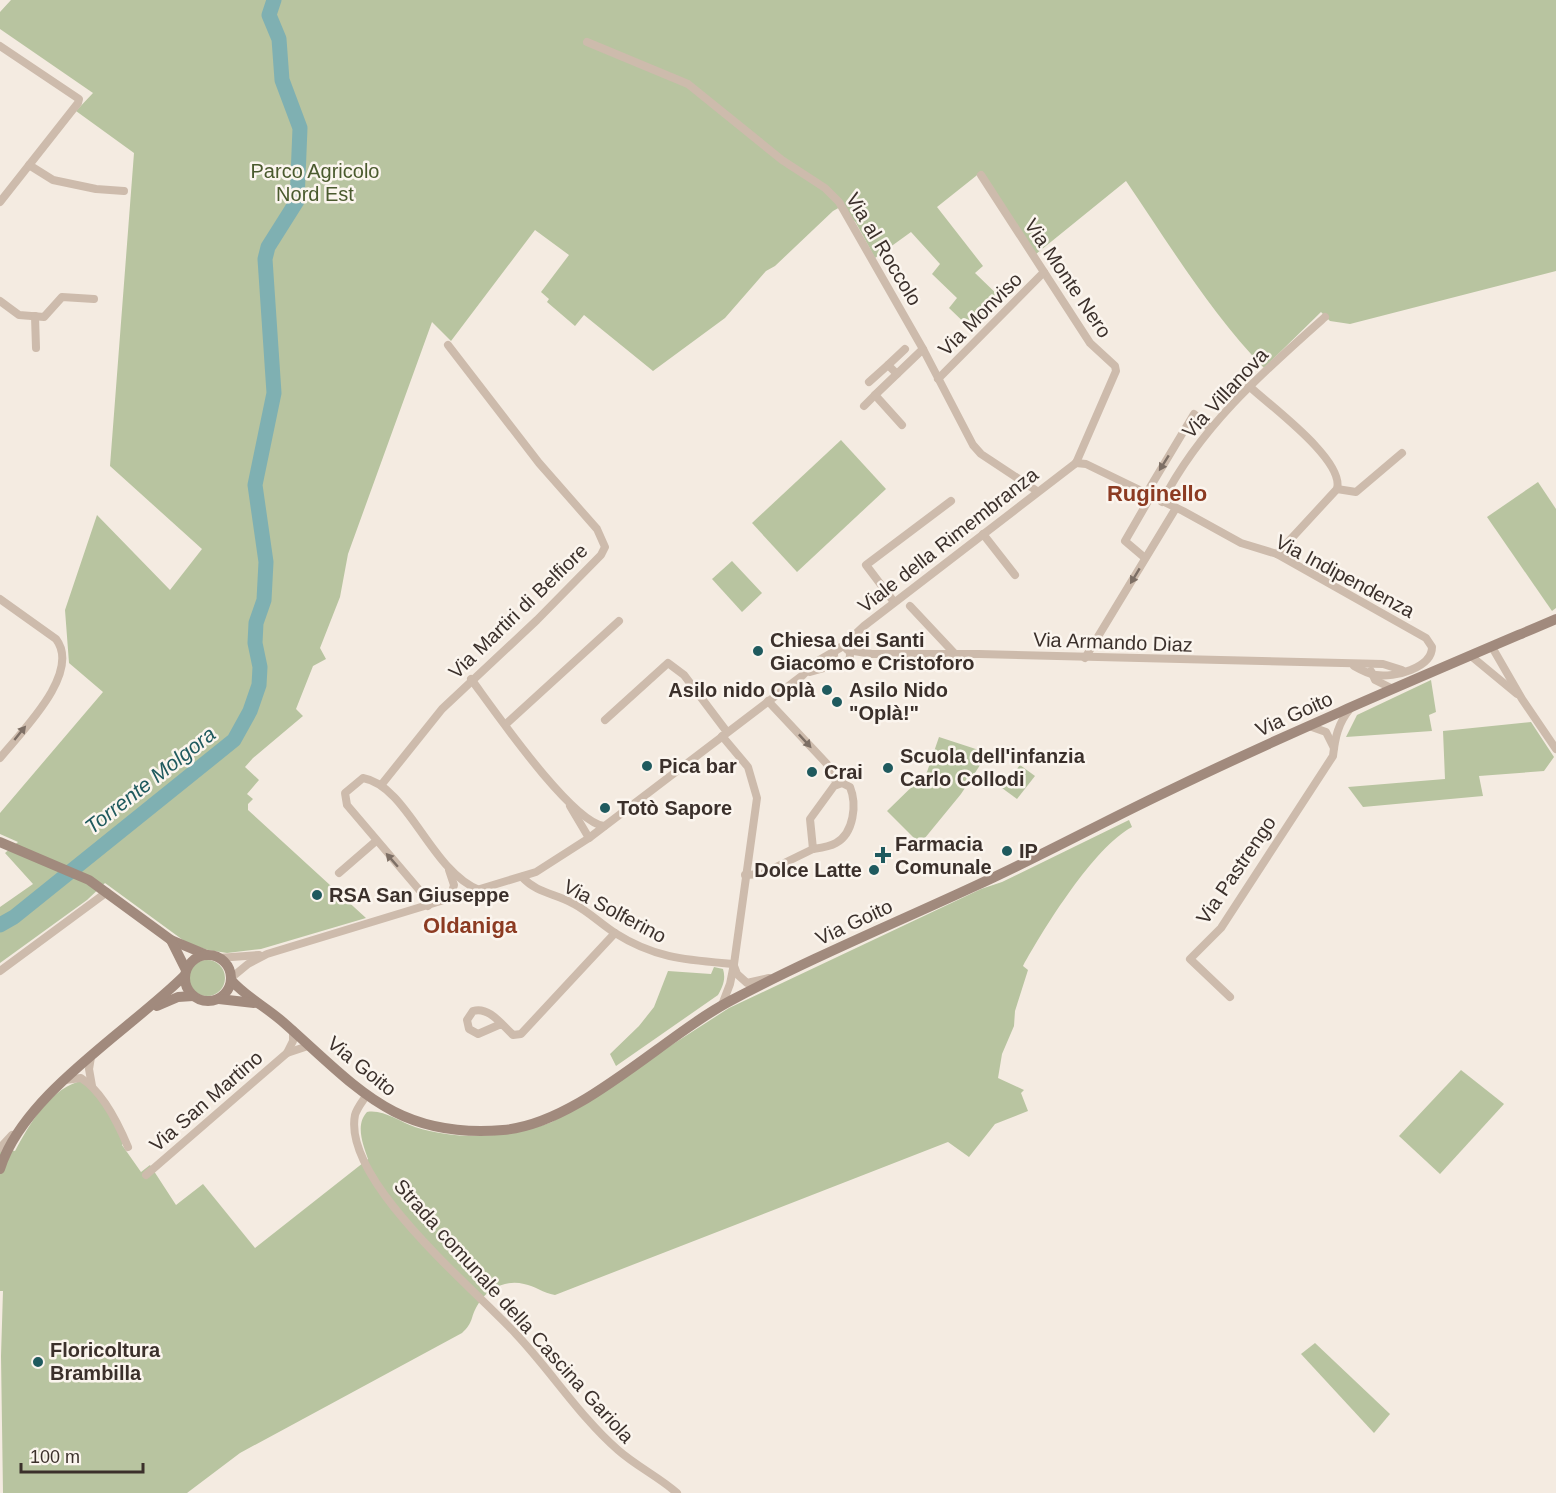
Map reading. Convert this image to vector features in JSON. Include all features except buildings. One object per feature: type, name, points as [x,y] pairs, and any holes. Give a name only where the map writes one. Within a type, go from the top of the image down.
[{"type":"street","name":"Via al Roccolo","points":[[587,42],[687,84],[782,160],[825,188],[844,207],[923,349],[964,430],[981,454],[1037,491]]},
{"type":"street","points":[[0,46],[79,99],[0,202]]},
{"type":"street","points":[[29,165],[53,180],[124,191]]},
{"type":"street","name":"Via Monte Nero","points":[[981,175],[1090,343],[1115,366],[1116,371],[1076,463]]},
{"type":"street","name":"Via Monviso","points":[[938,379],[1044,272]]},
{"type":"street","points":[[0,301],[19,315],[44,317],[62,297],[94,299]]},
{"type":"street","points":[[35,316],[36,348]]},
{"type":"street","name":"Via Villanova","points":[[1161,502],[1210,428],[1249,387],[1324,317]]},
{"type":"street","name":"Via Martiri di Belfiore","points":[[382,784],[442,709],[471,679],[550,608],[602,555],[604,547],[597,529],[539,463],[448,345]]},
{"type":"street","points":[[870,382],[905,349]]},
{"type":"street","points":[[864,406],[923,349]]},
{"type":"street","points":[[888,365],[897,374]]},
{"type":"street","points":[[1249,387],[1322,452],[1338,477],[1337,489],[1277,554]]},
{"type":"street","points":[[875,395],[902,425]]},
{"type":"street","points":[[1145,558],[1125,540],[1194,414],[1210,428]]},
{"type":"street","points":[[1337,489],[1356,492],[1402,453]]},
{"type":"street","name":"Viale della Rimembranza","points":[[845,649],[851,637],[894,602],[1076,463]]},
{"type":"street","name":"Via Indipendenza","points":[[1076,463],[1086,464],[1241,543],[1277,554],[1428,640],[1432,651],[1428,659],[1414,668],[1373,677]]},
{"type":"street","points":[[894,602],[866,565],[951,501]]},
{"type":"street","points":[[1085,658],[1176,508]]},
{"type":"street","points":[[984,534],[1015,575]]},
{"type":"street","points":[[0,599],[56,639],[62,647],[56,687],[0,758]]},
{"type":"street","points":[[910,606],[956,656]]},
{"type":"street","name":"Via Goito","points":[[231,979],[259,1005],[293,1030],[308,1046],[366,1096],[397,1115],[441,1128],[508,1130],[536,1123],[588,1096],[687,1026],[778,977],[978,885],[1167,791],[1308,726],[1556,619]]},
{"type":"street","points":[[506,724],[619,621]]},
{"type":"street","points":[[1492,647],[1522,699],[1556,749]]},
{"type":"street","points":[[845,649],[850,655],[844,662],[835,657],[845,649]]},
{"type":"street","name":"Via Armando Diaz","points":[[231,979],[248,964],[267,954],[522,877],[561,857],[803,675],[816,662],[845,649],[872,654],[956,656],[979,654],[1383,664],[1402,670]]},
{"type":"street","name":"Via Armando Diaz","points":[[803,675],[818,668],[872,654]]},
{"type":"street","points":[[1471,656],[1487,672],[1522,699]]},
{"type":"street","points":[[605,720],[668,663],[684,675],[748,767],[756,789],[755,820],[745,874],[734,964],[730,984],[721,1006]]},
{"type":"street","points":[[1487,672],[1502,664]]},
{"type":"street","name":"Via Armando Diaz","points":[[1352,665],[1394,690]]},
{"type":"street","points":[[1368,700],[1374,688],[1373,665]]},
{"type":"street","points":[[1402,670],[1406,685]]},
{"type":"street","points":[[471,679],[570,805],[589,837]]},
{"type":"street","points":[[768,701],[828,764],[837,784]]},
{"type":"street","name":"Via Pastrengo","points":[[1230,996],[1190,959],[1221,927],[1334,756],[1342,719],[1351,708]]},
{"type":"street","points":[[1308,726],[1326,732],[1334,750]]},
{"type":"street","points":[[428,906],[421,892],[347,805],[345,793],[363,778],[382,784],[448,868],[468,886],[479,890]]},
{"type":"street","points":[[745,874],[762,874],[813,849],[838,842],[852,821],[852,790],[845,783],[837,784],[810,819],[813,849]]},
{"type":"street","points":[[570,805],[594,825],[604,826]]},
{"type":"street","points":[[339,873],[376,841]]},
{"type":"street","points":[[0,842],[77,874],[107,892],[171,940],[213,957],[228,968],[231,979],[228,989],[219,999],[207,1002],[193,996],[178,997],[144,1014]]},
{"type":"street","points":[[448,868],[454,885],[450,899]]},
{"type":"street","name":"Via Solferino","points":[[522,877],[531,887],[573,903],[615,933],[668,958],[734,964]]},
{"type":"street","points":[[0,971],[107,892]]},
{"type":"street","points":[[501,1024],[513,1035],[521,1034],[615,933]]},
{"type":"street","points":[[171,940],[185,973],[186,987],[193,996]]},
{"type":"street","name":"Via Armando Diaz","points":[[213,957],[267,954]]},
{"type":"street","points":[[0,1148],[42,1101],[144,1014],[185,973],[194,960],[213,957]]},
{"type":"street","points":[[734,964],[736,974],[747,983],[778,977]]},
{"type":"street","name":"Via Goito","points":[[219,999],[259,1005]]},
{"type":"street","name":"Via San Martino","points":[[287,1053],[293,1041],[293,1030]]},
{"type":"street","name":"Via San Martino","points":[[146,1175],[287,1053],[308,1046]]},
{"type":"street","points":[[91,1058],[89,1075],[92,1087]]},
{"type":"street","points":[[65,1080],[81,1078],[92,1087],[118,1125],[128,1147]]},
{"type":"street","name":"Strada comunale della Cascina Gariola","points":[[366,1096],[356,1114],[355,1130],[364,1160],[380,1190],[422,1238],[516,1333],[616,1449],[677,1493]]},
{"type":"street","points":[[0,1169],[20,1127]]},
{"type":"green space","name":"Parco Agricolo Nord Est","points":[[11,0],[1556,0],[1556,271],[1350,324],[1330,321],[1321,312],[1264,368],[1208,301],[1126,181],[1036,254],[981,172],[937,207],[983,266],[975,273],[1005,302],[999,303],[974,332],[949,308],[957,298],[932,274],[940,264],[911,232],[875,258],[856,223],[842,206],[833,211],[775,266],[766,271],[725,318],[653,371],[584,315],[575,326],[547,302],[549,299],[541,292],[569,255],[535,230],[451,341],[432,322],[348,554],[340,597],[320,648],[326,659],[313,666],[296,709],[303,716],[245,767],[259,780],[247,794],[253,799],[248,804],[248,810],[366,918],[261,949],[227,953],[187,943],[105,883],[87,900],[0,963],[0,907],[33,884],[5,853],[18,842],[0,834],[0,813],[103,692],[69,663],[65,610],[97,515],[170,590],[202,549],[110,466],[134,153],[76,111],[93,93],[0,29],[0,12]]},
{"type":"green space","points":[[841,440],[886,489],[797,572],[752,523]]},
{"type":"green space","points":[[1538,482],[1556,509],[1556,608],[1552,611],[1487,517]]},
{"type":"green space","points":[[732,561],[762,593],[742,612],[712,579]]},
{"type":"green space","points":[[1431,680],[1436,712],[1429,715],[1432,731],[1346,737],[1357,715]]},
{"type":"green space","points":[[1531,722],[1554,757],[1544,771],[1479,776],[1483,796],[1363,807],[1348,787],[1445,779],[1443,731]]},
{"type":"green space","points":[[939,737],[988,753],[961,794],[920,844],[887,811],[927,772]]},
{"type":"green space","points":[[1020,765],[1035,776],[1017,799],[1002,788]]},
{"type":"green space","points":[[1129,820],[1132,827],[1117,837],[1086,870],[1023,966],[1028,970],[1015,1011],[1014,1026],[1002,1054],[998,1078],[1024,1090],[1021,1093],[1028,1111],[995,1124],[969,1157],[948,1142],[555,1295],[517,1283],[497,1287],[481,1300],[470,1323],[462,1333],[240,1453],[187,1493],[3,1493],[0,1148],[15,1151],[35,1118],[61,1090],[84,1080],[109,1113],[124,1142],[122,1145],[141,1172],[150,1165],[176,1205],[203,1184],[255,1248],[368,1159],[361,1129],[363,1117],[367,1112],[379,1112],[415,1127],[467,1136],[518,1132],[552,1122],[729,1008],[981,889],[1002,882]]},
{"type":"green space","points":[[207,960],[220,965],[225,978],[220,991],[207,996],[194,991],[189,978],[194,965]]},
{"type":"green space","points":[[714,967],[723,969],[724,973],[724,982],[718,995],[616,1066],[610,1054],[639,1026],[654,1007],[668,971],[711,974]]},
{"type":"green space","points":[[1461,1070],[1504,1104],[1440,1174],[1399,1136]]},
{"type":"green space","points":[[1315,1343],[1390,1414],[1374,1433],[1301,1354]]},
{"type":"waterway","name":"Torrente Molgora","points":[[0,925],[14,917],[234,740],[250,711],[259,685],[260,667],[255,643],[256,623],[264,600],[266,562],[255,485],[274,393],[265,259],[268,247],[297,201],[300,128],[282,80],[279,39],[269,15],[274,0]]},
{"type":"place","name":"Chiesa dei Santi Giacomo e Cristoforo","points":[[758,651]]},
{"type":"place","name":"Asilo nido Oplà","points":[[827,690]]},
{"type":"place","name":"Asilo Nido \"Oplà!\"","points":[[837,702]]},
{"type":"place","name":"Pica bar","points":[[647,766]]},
{"type":"place","name":"Scuola dell'infanzia Carlo Collodi","points":[[888,768]]},
{"type":"place","name":"Crai","points":[[812,772]]},
{"type":"place","name":"Totò Sapore","points":[[605,808]]},
{"type":"place","name":"IP","points":[[1007,851]]},
{"type":"place","name":"Farmacia Comunale","points":[[883,855]]},
{"type":"place","name":"Dolce Latte","points":[[874,870]]},
{"type":"place","name":"RSA San Giuseppe","points":[[317,895]]},
{"type":"place","name":"Floricoltura Brambilla","points":[[38,1362]]},
{"type":"district","name":"Ruginello","points":[[1157,493]]},
{"type":"district","name":"Oldaniga","points":[[470,925]]}]
